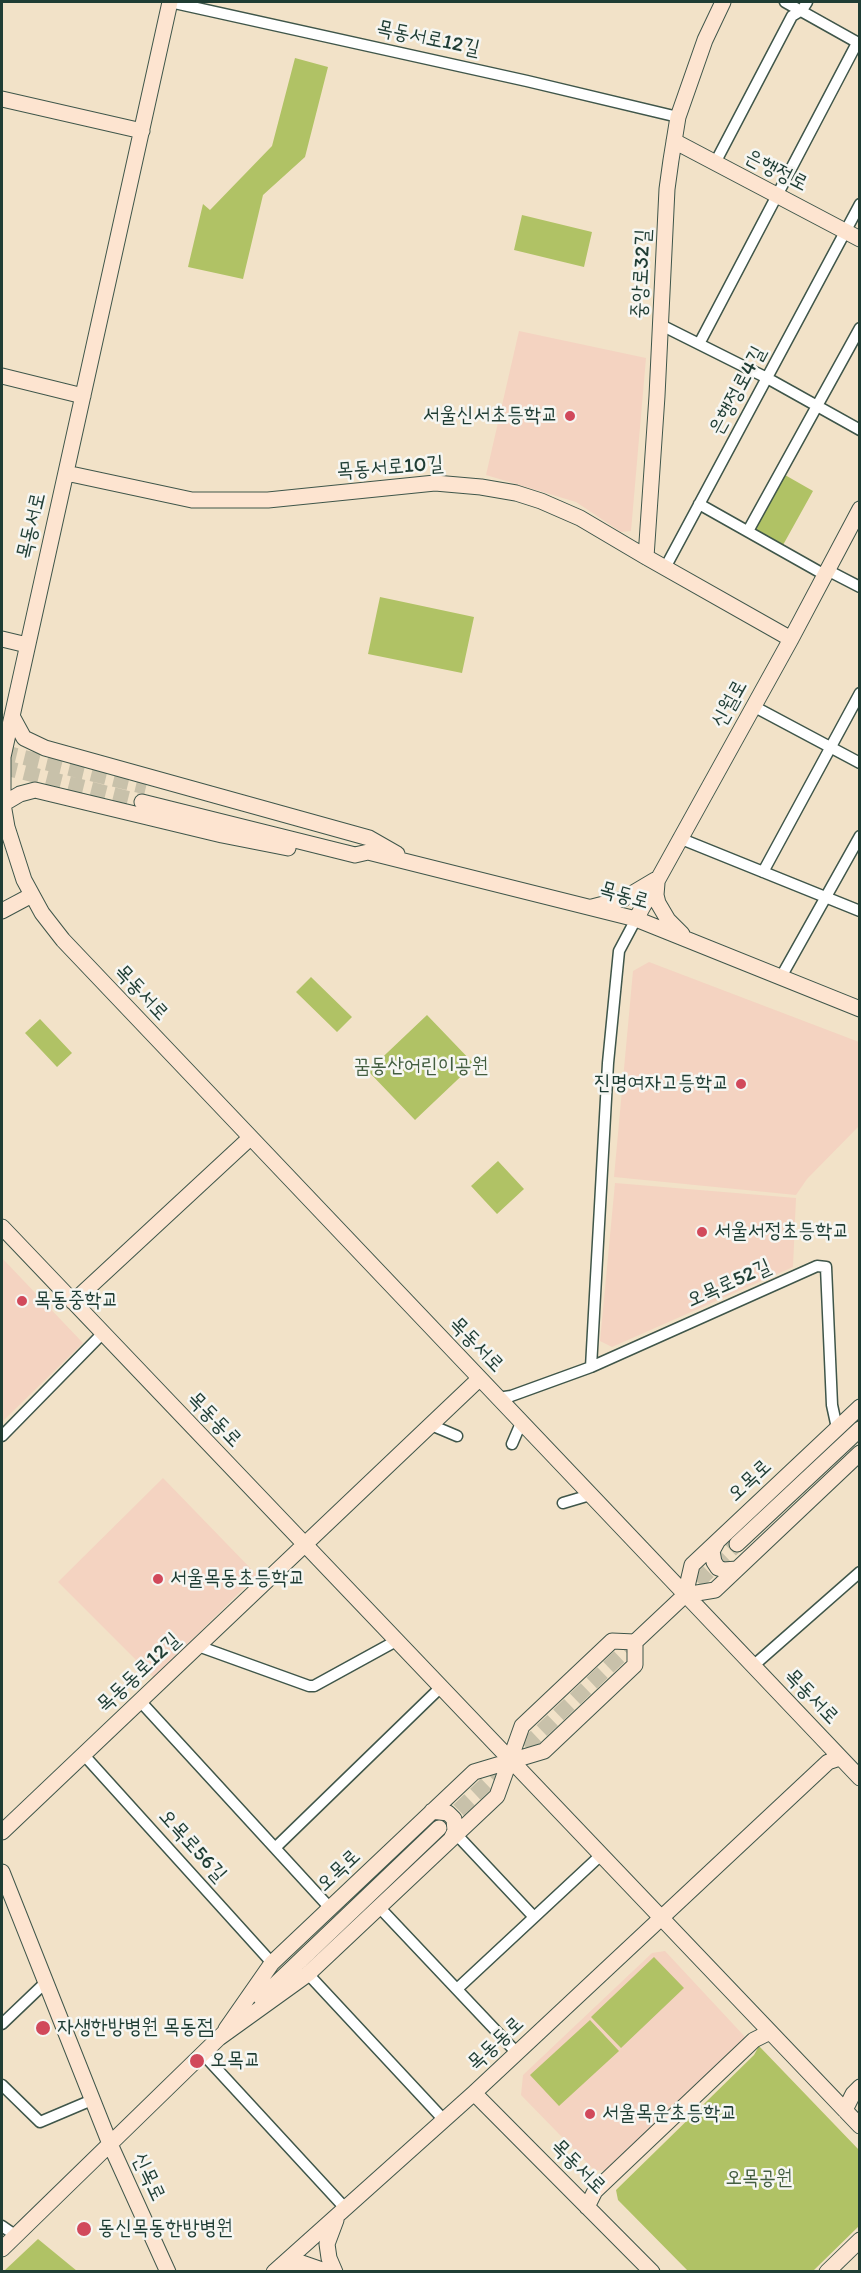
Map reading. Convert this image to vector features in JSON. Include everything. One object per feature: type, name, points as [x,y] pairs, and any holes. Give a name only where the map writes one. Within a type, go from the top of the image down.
[{"type":"main road","name":"목동서로","points":[[170,2],[3,756],[3,804],[13,850],[32,895],[42,913],[63,940],[860,1778]]},
{"type":"main road","name":"중앙로32길","points":[[646,557],[667,189],[678,117],[705,40],[723,2]]},
{"type":"main road","points":[[2,99],[142,131]]},
{"type":"main road","name":"은행정로","points":[[674,141],[860,239]]},
{"type":"main road","points":[[2,376],[83,396]]},
{"type":"main road","name":"목동서로10길","points":[[66,474],[192,500],[268,500],[435,483],[516,493],[580,518],[791,639]]},
{"type":"main road","name":"신월로","points":[[636,919],[860,509]]},
{"type":"main road","points":[[2,639],[27,645]]},
{"type":"main road","points":[[12,716],[24,738],[45,748],[369,838],[410,862]]},
{"type":"main road","points":[[3,804],[20,794],[34,790],[222,835],[360,863],[410,862]]},
{"type":"main road","name":"목동로","points":[[144,794],[358,841],[368,852],[636,919],[860,1009]]},
{"type":"main road","points":[[589,907],[623,898],[658,879]]},
{"type":"main road","points":[[658,879],[656,896],[658,903],[686,939]]},
{"type":"main road","points":[[2,911],[32,895]]},
{"type":"main road","points":[[73,1302],[250,1138]]},
{"type":"main road","name":"목동동로","points":[[2,1227],[860,2126]]},
{"type":"main road","name":"목동동로12길","points":[[2,1832],[479,1379]]},
{"type":"main road","name":"오목로","points":[[684,1594],[692,1565],[860,1407]]},
{"type":"main road","name":"오목로","points":[[737,1544],[860,1429]]},
{"type":"main road","points":[[635,1642],[684,1594],[715,1590],[860,1453]]},
{"type":"main road","points":[[717,1542],[712,1551],[718,1568],[737,1569]]},
{"type":"main road","name":"오목로","points":[[219,2038],[272,1963],[474,1772],[511,1760],[544,1751],[635,1665],[635,1642],[612,1641],[522,1726],[511,1760],[497,1796],[308,1974],[219,2038]]},
{"type":"main road","points":[[660,1917],[828,1762],[840,1758]]},
{"type":"main road","points":[[432,1811],[448,1813],[454,1819],[454,1836]]},
{"type":"main road","name":"오목로","points":[[2,2249],[439,1828]]},
{"type":"main road","name":"신목로","points":[[2,1872],[110,2144],[168,2271]]},
{"type":"main road","name":"목동동로","points":[[276,2270],[474,2093],[660,1917]]},
{"type":"main road","points":[[587,2206],[596,2191],[612,2175],[754,2040],[770,2032]]},
{"type":"main road","points":[[845,2110],[853,2094],[860,2087]]},
{"type":"main road","name":"목동서로","points":[[474,2093],[651,2270]]},
{"type":"main road","name":"목동동로","points":[[335,2271],[327,2252],[328,2237],[336,2220],[351,2203]]},
{"type":"main road","points":[[827,2271],[860,2240]]},
{"type":"main road","name":"목동동로","points":[[276,2270],[286,2264],[302,2263],[328,2271]]},
{"type":"street","name":"목동서로12길","points":[[170,2],[678,117]]},
{"type":"street","points":[[699,344],[858,43],[805,6],[785,2]]},
{"type":"street","points":[[715,163],[792,16],[805,6]]},
{"type":"street","name":"은행정로4길","points":[[665,568],[860,204]]},
{"type":"street","points":[[661,325],[767,378],[860,430]]},
{"type":"street","points":[[748,531],[860,328]]},
{"type":"street","points":[[699,504],[826,572],[860,587]]},
{"type":"street","points":[[763,872],[860,693]]},
{"type":"street","points":[[753,706],[860,762]]},
{"type":"street","points":[[781,977],[860,836]]},
{"type":"street","points":[[679,838],[860,912]]},
{"type":"street","points":[[591,1367],[608,1063],[619,951],[636,919]]},
{"type":"street","name":"오목로52길","points":[[498,1398],[511,1396],[591,1367],[817,1266],[826,1267],[832,1405],[837,1428]]},
{"type":"street","points":[[2,1436],[103,1334]]},
{"type":"street","points":[[512,1444],[521,1423]]},
{"type":"street","points":[[431,1425],[457,1436]]},
{"type":"street","points":[[563,1503],[590,1495]]},
{"type":"street","points":[[753,1666],[860,1572]]},
{"type":"street","points":[[198,1646],[314,1686],[396,1641]]},
{"type":"street","points":[[275,1848],[441,1687]]},
{"type":"street","points":[[140,1701],[330,1908]]},
{"type":"street","name":"오목로56길","points":[[83,1754],[272,1963]]},
{"type":"street","points":[[454,1836],[534,1917]]},
{"type":"street","points":[[457,1989],[601,1855]]},
{"type":"street","points":[[379,1907],[517,2053]]},
{"type":"street","points":[[308,1974],[444,2120]]},
{"type":"street","points":[[2,2024],[46,1982]]},
{"type":"street","points":[[203,2054],[351,2203]]},
{"type":"street","points":[[2,2085],[40,2122],[92,2100]]},
{"type":"street","points":[[2,2226],[15,2235]]},
{"type":"shaded area","name":"서울신서초등학교","points":[[519,331],[646,358],[631,531],[621,532],[576,502],[486,475]]},
{"type":"shaded area","name":"진명여자고등학교","points":[[649,962],[859,1042],[859,1126],[807,1179],[796,1195],[614,1177],[633,971]]},
{"type":"shaded area","name":"서울서정초등학교","points":[[615,1183],[796,1198],[793,1267],[612,1347],[600,1341]]},
{"type":"shaded area","name":"목동중학교","points":[[2,1258],[83,1343],[2,1422]]},
{"type":"shaded area","name":"서울목동초등학교","points":[[163,1478],[257,1575],[154,1678],[58,1582]]},
{"type":"shaded area","points":[[665,1951],[747,2039],[607,2171],[594,2170],[521,2095],[523,2075],[652,1953]]},
{"type":"green space","points":[[295,58],[328,67],[305,157],[263,195],[243,279],[188,267],[203,204],[210,210],[272,146]]},
{"type":"green space","points":[[522,215],[592,232],[584,267],[514,250]]},
{"type":"green space","points":[[785,475],[813,491],[783,545],[754,529]]},
{"type":"green space","points":[[380,597],[474,617],[462,673],[368,654]]},
{"type":"green space","points":[[311,977],[352,1017],[337,1032],[296,992]]},
{"type":"green space","name":"꿈동산어린이공원","points":[[427,1015],[474,1064],[415,1120],[368,1071]]},
{"type":"green space","points":[[40,1019],[72,1053],[57,1067],[25,1033]]},
{"type":"green space","points":[[498,1161],[524,1189],[497,1214],[471,1186]]},
{"type":"green space","points":[[654,1957],[684,1988],[621,2048],[591,2017]]},
{"type":"green space","points":[[590,2020],[619,2051],[559,2106],[530,2075]]},
{"type":"green space","name":"오목공원","points":[[759,2046],[859,2150],[859,2226],[813,2271],[688,2271],[618,2200],[616,2190],[754,2055]]},
{"type":"green space","points":[[38,2239],[77,2271],[4,2271]]},
{"type":"tunnel","points":[[2,752],[146,787]]},
{"type":"tunnel","points":[[2,767],[142,802]]},
{"type":"tunnel","points":[[681,1598],[737,1544]]},
{"type":"tunnel","points":[[442,1826],[642,1635]]},
{"type":"place","name":"서울신서초등학교","points":[[570,416]]},
{"type":"place","name":"진명여자고등학교","points":[[741,1084]]},
{"type":"place","name":"서울서정초등학교","points":[[702,1232]]},
{"type":"place","name":"목동중학교","points":[[22,1301]]},
{"type":"place","name":"서울목동초등학교","points":[[158,1579]]},
{"type":"place","name":"자생한방병원 목동점","points":[[43,2028]]},
{"type":"place","name":"오목교","points":[[197,2061]]},
{"type":"place","name":"서울목운초등학교","points":[[590,2114]]},
{"type":"place","name":"동신목동한방병원","points":[[84,2229]]}]
